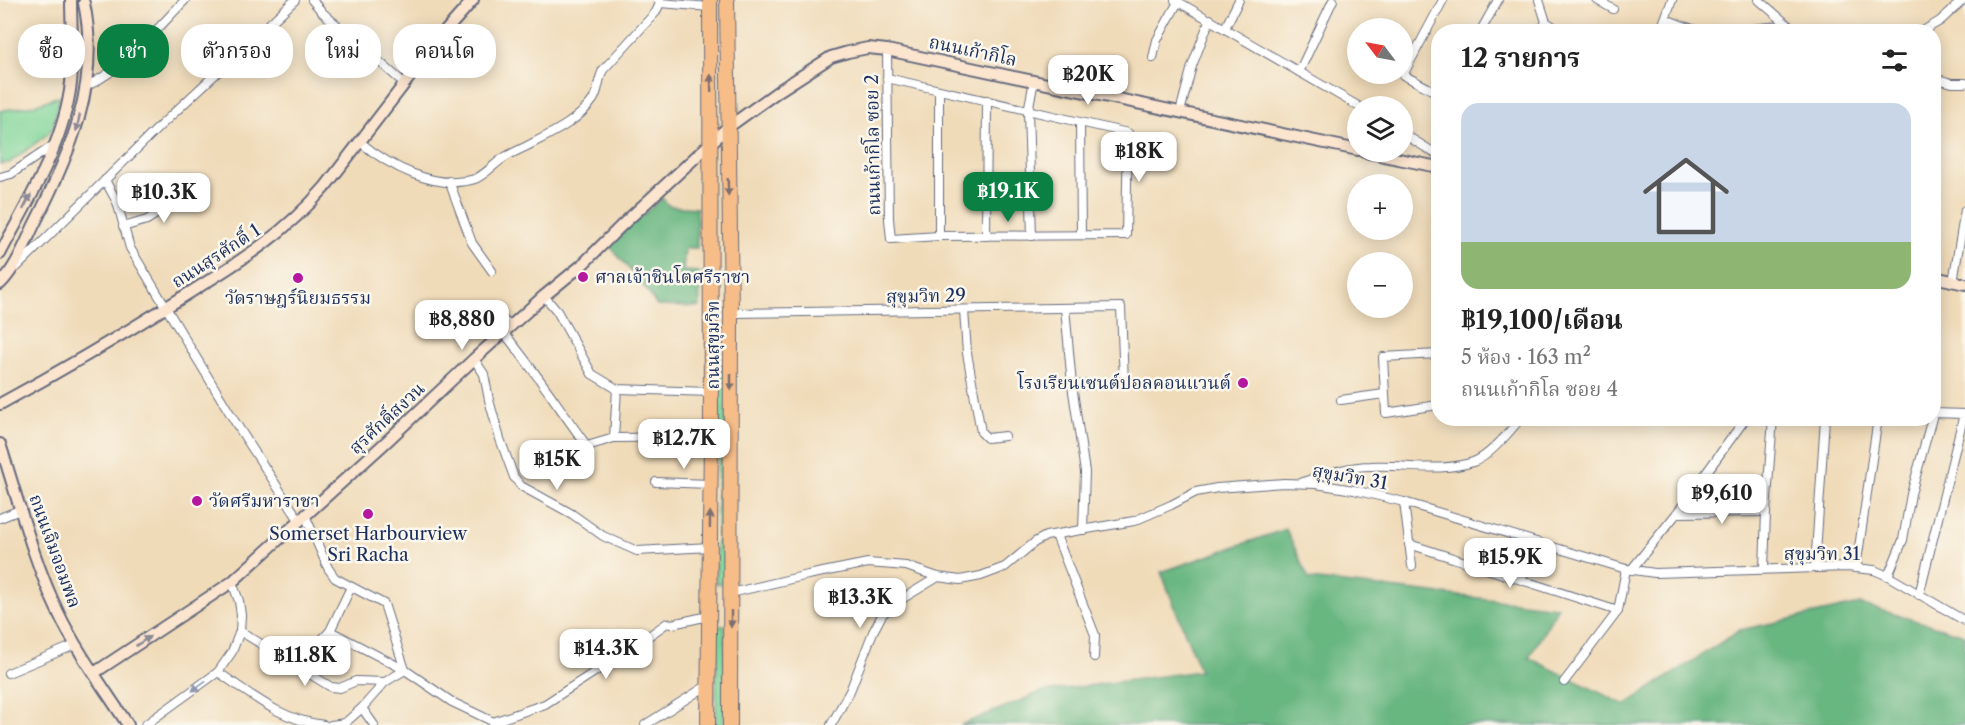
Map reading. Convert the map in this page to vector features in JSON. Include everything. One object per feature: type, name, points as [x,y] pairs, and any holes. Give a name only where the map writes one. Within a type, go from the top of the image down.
[{"type":"highway","name":"ถนนสุขุมวิท","points":[[727,0],[731,313],[730,725]]},
{"type":"highway","name":"ถนนสุขุมวิท","points":[[708,725],[711,437],[710,4]]},
{"type":"street","points":[[10,274],[67,156],[75,134],[89,54],[88,19],[86,1],[78,4],[71,0]]},
{"type":"street","points":[[0,254],[54,145],[64,116],[71,86],[74,55],[71,0]]},
{"type":"street","points":[[85,87],[103,78],[142,44],[186,0]]},
{"type":"street","points":[[0,284],[161,125],[295,0]]},
{"type":"street","points":[[312,0],[323,13],[405,84]]},
{"type":"street","name":"ถนนสุรศักดิ์ 1","points":[[0,404],[165,308],[254,253],[283,230],[304,210],[360,142],[442,34],[473,0]]},
{"type":"street","points":[[1225,28],[1239,0]]},
{"type":"street","points":[[1299,72],[1333,0]]},
{"type":"street","points":[[1413,56],[1443,0]]},
{"type":"street","points":[[1484,24],[1498,0]]},
{"type":"street","points":[[1539,0],[1546,22],[1549,24]]},
{"type":"street","points":[[1597,0],[1613,9]]},
{"type":"street","points":[[1663,24],[1672,0]]},
{"type":"street","points":[[1759,0],[1782,24]]},
{"type":"street","points":[[1935,24],[1963,0]]},
{"type":"street","points":[[360,142],[404,171],[426,178],[449,181],[476,179],[505,157],[569,123],[583,111],[594,98],[599,76],[603,70],[656,12],[659,1],[710,4]]},
{"type":"street","points":[[1154,58],[1157,40],[1177,1],[1347,100]]},
{"type":"street","points":[[1180,112],[1192,66],[1210,19]]},
{"type":"street","points":[[1665,19],[1680,24]]},
{"type":"street","name":"ถนนเก้ากิโล","points":[[711,142],[780,90],[831,57],[868,48],[887,50],[1347,148]]},
{"type":"street","name":"ถนนเก้ากิโล ซอย 2","points":[[887,50],[891,239],[939,236]]},
{"type":"street","points":[[887,78],[1128,133],[1126,235],[939,236],[939,91]]},
{"type":"street","points":[[1413,80],[1431,89]]},
{"type":"street","points":[[1941,80],[1965,83]]},
{"type":"street","points":[[1032,236],[1028,111],[1034,81]]},
{"type":"street","points":[[986,236],[987,100]]},
{"type":"street","points":[[1080,123],[1081,235]]},
{"type":"street","points":[[1413,140],[1431,151]]},
{"type":"street","name":"สุรศักดิ์สงวน","points":[[94,673],[232,582],[474,359],[582,265],[711,142]]},
{"type":"street","points":[[0,177],[11,174],[54,145]]},
{"type":"street","points":[[1413,162],[1431,166]]},
{"type":"street","points":[[105,180],[117,202],[130,248],[237,425],[302,518],[328,568],[335,578],[384,604],[405,670]]},
{"type":"street","points":[[449,181],[472,243],[492,271]]},
{"type":"street","points":[[123,227],[147,220],[192,191]]},
{"type":"street","points":[[1953,282],[1965,210]]},
{"type":"street","points":[[1941,279],[1965,284]]},
{"type":"street","points":[[544,296],[557,311],[592,374],[617,389],[711,392]]},
{"type":"street","name":"สุขุมวิท 29","points":[[731,313],[1121,307],[1124,383],[1072,385]]},
{"type":"street","points":[[493,309],[550,396],[588,446],[614,438],[711,437]]},
{"type":"street","points":[[1065,309],[1072,385],[1085,472],[1083,530]]},
{"type":"street","points":[[964,310],[967,353],[981,432],[987,438],[1005,436]]},
{"type":"street","points":[[1431,354],[1383,357],[1386,413],[1431,406]]},
{"type":"street","points":[[474,359],[484,374],[500,439],[514,477],[521,486],[572,514],[603,536],[637,551],[710,548]]},
{"type":"street","points":[[614,438],[617,389]]},
{"type":"street","points":[[1341,400],[1384,394]]},
{"type":"street","points":[[1919,595],[1964,414],[1941,413]]},
{"type":"street","points":[[1298,483],[1329,473],[1369,465],[1442,467],[1475,462],[1493,448],[1514,426]]},
{"type":"street","points":[[1564,682],[1618,611],[1629,569],[1677,513],[1740,426]]},
{"type":"street","points":[[1764,569],[1772,426]]},
{"type":"street","points":[[1815,568],[1824,426]]},
{"type":"street","points":[[1856,568],[1877,426]]},
{"type":"street","points":[[1888,576],[1903,540],[1911,494],[1930,426]]},
{"type":"street","name":"ถนนเจิมจอมพล","points":[[0,444],[48,589],[75,645],[128,725]]},
{"type":"street","points":[[656,482],[710,484]]},
{"type":"street","name":"สุขุมวิท 31","points":[[731,593],[868,563],[906,566],[938,577],[960,580],[981,576],[1005,567],[1035,542],[1046,536],[1134,521],[1196,492],[1217,488],[1298,483],[1332,486],[1404,502],[1629,569],[1655,573],[1815,568],[1874,570],[1965,621]]},
{"type":"street","points":[[1404,502],[1412,566]]},
{"type":"street","points":[[0,518],[22,509]]},
{"type":"street","points":[[1677,513],[1766,512]]},
{"type":"street","points":[[1056,535],[1095,635],[1095,657]]},
{"type":"street","points":[[1409,544],[1618,611]]},
{"type":"street","points":[[831,725],[850,691],[882,615],[892,605],[938,577]]},
{"type":"street","points":[[149,722],[218,672],[232,652],[240,631],[239,601],[232,582]]},
{"type":"street","points":[[296,666],[330,631],[351,587]]},
{"type":"street","points":[[330,631],[405,670],[452,702],[496,724],[545,704],[633,648],[667,623],[672,624],[709,616]]},
{"type":"street","points":[[240,631],[331,687],[340,688],[356,681],[384,682]]},
{"type":"street","points":[[8,673],[75,645]]},
{"type":"street","points":[[331,725],[345,723],[362,708],[384,682],[405,670]]},
{"type":"street","points":[[218,672],[285,716],[307,723],[324,725]]},
{"type":"street","points":[[645,725],[708,685]]},
{"type":"street","points":[[362,708],[374,725]]},
{"type":"street","points":[[149,722],[160,725]]},
{"type":"green space","points":[[60,96],[53,127],[49,133],[9,163],[0,164],[0,111],[34,105]]},
{"type":"green space","points":[[662,198],[669,206],[697,208],[697,248],[685,248],[683,271],[699,272],[700,307],[657,306],[646,289],[609,245]]},
{"type":"green space","points":[[724,360],[727,381],[725,583],[716,584],[719,383]]},
{"type":"green space","points":[[1286,529],[1309,579],[1558,607],[1529,658],[1625,705],[1740,630],[1860,604],[1965,635],[1965,725],[961,725],[1041,692],[1200,671],[1161,572]]},
{"type":"green space","points":[[717,626],[725,626],[724,725],[716,725]]},
{"type":"place","name":"ศาลเจ้าชินโตศรีราชา","points":[[583,277]]},
{"type":"place","name":"วัดราษฎร์นิยมธรรม","points":[[298,278]]},
{"type":"place","name":"โรงเรียนเซนต์ปอลคอนแวนต์","points":[[1243,383]]},
{"type":"place","name":"วัดศรีมหาราชา","points":[[197,501]]},
{"type":"place","name":"Somerset Harbourview Sri Racha","points":[[368,514]]}]
